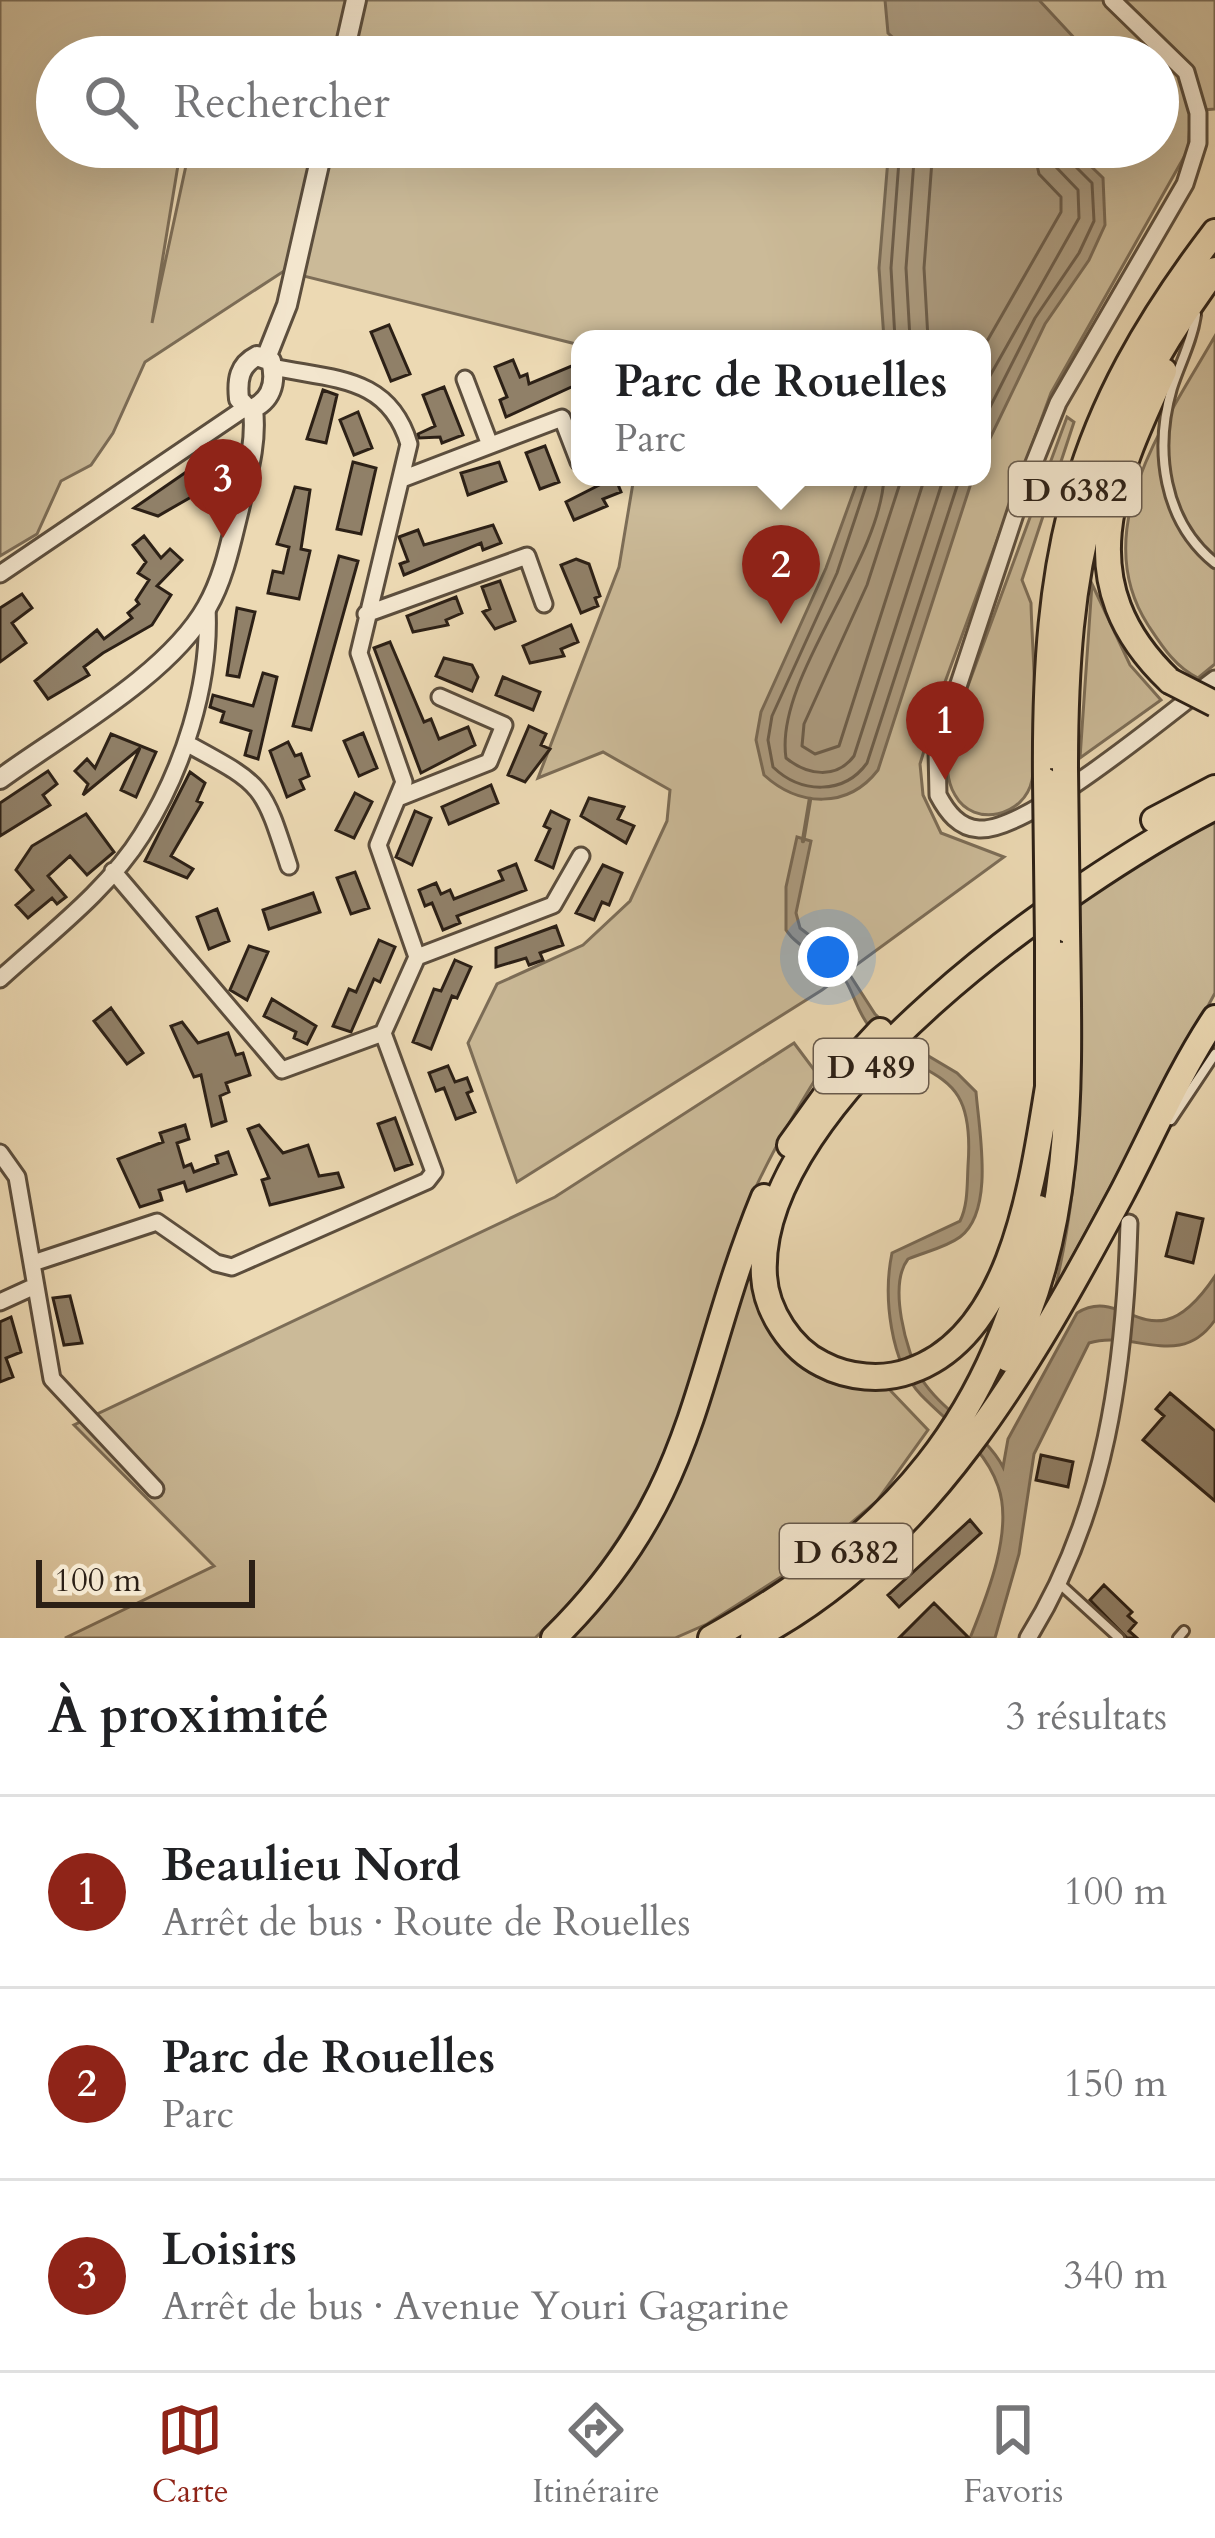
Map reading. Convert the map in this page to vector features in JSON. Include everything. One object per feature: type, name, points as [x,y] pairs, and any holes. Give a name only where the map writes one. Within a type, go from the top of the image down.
[{"type":"highway","name":"D 6382","points":[[753,1638],[839,1582],[905,1521],[947,1471],[1034,1304],[1057,1216],[1066,1147],[1056,775],[1046,678],[1053,583],[1084,455],[1118,381],[1215,232]]},
{"type":"highway","name":"D 6382","points":[[1056,775],[1072,584],[1092,500],[1134,394],[1209,279]]},
{"type":"highway","points":[[1209,279],[1116,476],[1107,524],[1108,571],[1132,638],[1170,681],[1215,704]]},
{"type":"highway","name":"D 489","points":[[554,1638],[603,1585],[657,1508],[689,1434],[762,1201],[781,1160],[843,1071],[1008,920],[1096,856],[1215,788]]},
{"type":"highway","name":"D 489","points":[[1049,1082],[1030,1196],[1001,1276],[954,1349],[901,1375],[873,1378],[822,1364],[797,1346],[774,1316],[764,1277],[769,1226],[796,1164],[839,1102],[907,1025],[1013,935],[1103,871],[1215,807]]},
{"type":"highway","name":"D 6382","points":[[711,1638],[830,1564],[892,1510],[968,1431],[1014,1307],[1046,1174],[1058,936]]},
{"type":"highway","points":[[968,1431],[1120,1196],[1215,1018]]},
{"type":"street","points":[[348,36],[356,0]]},
{"type":"street","points":[[1112,0],[1149,36]]},
{"type":"street","points":[[1179,65],[1186,72],[1198,113],[1198,143],[1185,184],[1051,421],[937,750],[938,795],[968,827],[987,829],[1026,818],[1215,679]]},
{"type":"street","points":[[0,574],[270,393],[269,362],[318,168]]},
{"type":"street","points":[[0,779],[127,687],[169,652],[207,608],[229,549],[256,435],[249,408],[238,399],[240,374],[250,360],[371,389],[399,411],[409,444],[359,653],[404,782],[378,845],[417,957],[383,1033],[434,1172],[427,1181],[232,1267],[158,1222],[32,1262]]},
{"type":"street","points":[[465,379],[490,446]]},
{"type":"street","points":[[402,479],[562,418],[571,441]]},
{"type":"street","points":[[366,614],[527,556],[544,604]]},
{"type":"street","points":[[0,979],[113,872],[142,835],[186,743],[209,650],[207,608]]},
{"type":"street","points":[[398,798],[489,762],[505,725],[440,697]]},
{"type":"street","points":[[186,743],[251,778],[263,794],[290,866]]},
{"type":"street","points":[[417,957],[553,904],[581,856]]},
{"type":"street","points":[[113,872],[282,1070],[383,1033]]},
{"type":"street","points":[[0,1153],[17,1177],[52,1378],[155,1489]]},
{"type":"street","points":[[1028,1638],[1061,1585],[1088,1510],[1124,1344],[1130,1222]]},
{"type":"street","points":[[0,1302],[35,1286]]},
{"type":"lane","points":[[1209,279],[1165,419],[1164,451],[1172,508],[1182,530],[1215,562]]},
{"type":"lane","points":[[1120,1196],[1215,1054]]},
{"type":"lane","points":[[1061,1585],[1119,1638]]},
{"type":"shaded area","points":[[0,0],[1215,0],[1215,109],[1191,111],[1188,150],[1179,166],[1179,36],[36,36],[36,168],[178,168],[152,323],[185,168],[1178,168],[1051,393],[945,682],[920,764],[923,795],[941,833],[1004,857],[822,990],[517,1182],[468,1043],[497,984],[583,945],[630,901],[667,821],[670,790],[603,752],[538,778],[619,567],[632,486],[991,486],[991,330],[571,330],[571,343],[284,271],[145,362],[113,433],[91,465],[61,481],[37,534],[0,556]]},
{"type":"shaded area","points":[[1215,336],[1215,664],[1198,678],[1176,662],[1148,625],[1131,588],[1126,551],[1129,514],[1140,476]]},
{"type":"shaded area","points":[[1067,417],[1074,422],[1022,580],[1031,603],[1032,780],[1010,810],[986,815],[963,806],[955,795],[947,768],[948,740]]},
{"type":"shaded area","points":[[1092,584],[1130,665],[1161,700],[1080,758]]},
{"type":"shaded area","points":[[1215,820],[1215,993],[1055,1289],[1077,1143],[1081,1046],[1078,899]]},
{"type":"shaded area","points":[[794,1043],[818,1075],[744,1214],[673,1434],[615,1543],[592,1576],[535,1638],[65,1638],[214,1566],[74,1425],[555,1197]]},
{"type":"shaded area","points":[[755,1242],[761,1302],[785,1351],[827,1381],[855,1388],[888,1388],[928,1430],[877,1501],[806,1561],[707,1624],[675,1638],[568,1638],[607,1597],[666,1505],[707,1403]]},
{"type":"water","points":[[885,0],[1039,0],[1072,36],[891,36]]},
{"type":"water","points":[[887,168],[1093,168],[1103,178],[1105,225],[1089,260],[1045,324],[991,436],[991,330],[883,330],[879,268]]},
{"type":"water","points":[[856,486],[970,486],[878,770],[852,792],[823,799],[792,793],[764,775],[756,740],[761,712],[826,568]]},
{"type":"water","points":[[797,837],[811,841],[796,913],[800,928],[839,958],[875,1014],[905,1042],[957,1073],[976,1092],[982,1169],[978,1209],[960,1237],[908,1259],[899,1285],[910,1352],[921,1378],[940,1401],[986,1443],[1003,1467],[1008,1439],[1077,1313],[1094,1306],[1157,1321],[1174,1317],[1215,1276],[1215,1320],[1187,1343],[1089,1343],[1034,1454],[1019,1554],[995,1638],[970,1638],[1001,1542],[998,1486],[975,1448],[910,1381],[896,1347],[889,1308],[892,1253],[960,1221],[963,1215],[968,1132],[963,1107],[941,1079],[869,1026],[837,969],[786,930],[786,887]]},
{"type":"building","points":[[389,325],[410,374],[391,381],[371,332]]},
{"type":"building","points":[[513,360],[520,377],[527,374],[529,384],[571,366],[571,387],[506,417],[500,400],[507,397],[495,367]]},
{"type":"building","points":[[444,387],[463,435],[442,443],[440,437],[419,438],[418,434],[435,426],[423,395]]},
{"type":"building","points":[[323,390],[337,395],[326,443],[307,439]]},
{"type":"building","points":[[358,412],[372,448],[354,455],[340,420]]},
{"type":"building","points":[[545,446],[559,482],[540,489],[526,453]]},
{"type":"building","points":[[205,459],[216,472],[207,488],[158,516],[134,508]]},
{"type":"building","points":[[353,462],[376,468],[361,534],[337,529]]},
{"type":"building","points":[[499,462],[506,481],[468,495],[461,473]]},
{"type":"building","points":[[597,486],[619,486],[621,492],[603,499],[607,506],[574,520],[566,502]]},
{"type":"building","points":[[295,487],[310,490],[301,549],[310,551],[299,599],[268,593],[273,571],[283,573],[289,547],[277,544]]},
{"type":"building","points":[[493,525],[501,543],[483,550],[481,543],[404,575],[400,564],[408,561],[399,537],[418,530],[424,545]]},
{"type":"building","points":[[144,536],[161,558],[170,549],[182,560],[157,586],[171,595],[152,625],[103,653],[84,667],[89,675],[48,699],[35,681],[97,630],[104,639],[132,618],[128,613],[139,604],[136,600],[149,580],[138,573],[146,562],[133,545]]},
{"type":"building","points":[[339,556],[358,561],[311,730],[293,726]]},
{"type":"building","points":[[576,559],[589,564],[600,596],[595,598],[598,606],[581,613],[561,565]]},
{"type":"building","points":[[500,581],[515,621],[495,629],[483,612],[490,609],[482,587]]},
{"type":"building","points":[[22,594],[32,608],[12,623],[26,643],[0,662],[0,608]]},
{"type":"building","points":[[456,597],[462,613],[446,620],[448,625],[413,632],[407,616]]},
{"type":"building","points":[[237,608],[255,612],[239,677],[227,675]]},
{"type":"building","points":[[571,625],[578,642],[561,649],[564,656],[530,663],[523,646]]},
{"type":"building","points":[[390,642],[424,722],[431,719],[439,739],[468,727],[475,745],[421,773],[374,648]]},
{"type":"building","points":[[444,658],[472,665],[478,677],[472,691],[436,676]]},
{"type":"building","points":[[263,673],[277,677],[258,759],[245,755],[251,731],[221,722],[224,712],[210,707],[213,695],[253,706]]},
{"type":"building","points":[[503,677],[540,692],[533,710],[496,695]]},
{"type":"building","points":[[529,726],[546,734],[541,745],[550,749],[525,782],[508,775]]},
{"type":"building","points":[[363,733],[377,768],[359,776],[344,741]]},
{"type":"building","points":[[111,734],[156,752],[136,797],[121,790],[140,748],[83,795],[88,784],[75,771],[87,759],[95,768]]},
{"type":"building","points":[[288,742],[295,756],[301,754],[309,776],[300,780],[304,789],[287,797],[270,751]]},
{"type":"building","points":[[48,771],[57,784],[43,795],[50,805],[0,836],[0,803]]},
{"type":"building","points":[[190,772],[205,783],[197,801],[202,803],[171,856],[193,869],[187,878],[145,861]]},
{"type":"building","points":[[491,785],[498,803],[449,824],[442,807]]},
{"type":"building","points":[[355,793],[372,802],[354,838],[336,830]]},
{"type":"building","points":[[589,798],[624,807],[618,819],[634,826],[626,843],[581,816]]},
{"type":"building","points":[[415,811],[431,818],[412,865],[396,857]]},
{"type":"building","points":[[551,811],[569,820],[553,868],[536,860],[550,829],[544,826]]},
{"type":"building","points":[[86,814],[114,852],[87,875],[70,856],[48,876],[66,897],[57,904],[52,898],[28,918],[16,905],[33,890],[16,870],[32,846]]},
{"type":"building","points":[[516,864],[526,890],[457,916],[460,923],[443,930],[432,903],[425,906],[419,890],[436,883],[441,894],[450,890],[454,899],[503,880],[499,871]]},
{"type":"building","points":[[603,865],[622,873],[609,905],[602,902],[594,920],[576,913]]},
{"type":"building","points":[[355,872],[369,908],[351,914],[337,878]]},
{"type":"building","points":[[313,893],[320,912],[269,929],[263,910]]},
{"type":"building","points":[[217,909],[229,941],[209,949],[197,917]]},
{"type":"building","points":[[556,926],[563,945],[540,953],[543,960],[529,965],[526,958],[496,967],[496,948]]},
{"type":"building","points":[[379,940],[395,947],[380,982],[374,979],[351,1032],[333,1026],[349,989],[356,992]]},
{"type":"building","points":[[249,946],[268,952],[247,1000],[230,990]]},
{"type":"building","points":[[455,960],[471,967],[457,998],[452,996],[431,1049],[413,1042],[434,989],[441,991]]},
{"type":"building","points":[[272,999],[316,1026],[307,1044],[294,1038],[296,1032],[264,1016]]},
{"type":"building","points":[[111,1008],[143,1053],[127,1064],[94,1021]]},
{"type":"building","points":[[182,1022],[198,1043],[228,1033],[236,1055],[243,1053],[250,1075],[226,1083],[229,1092],[220,1096],[226,1121],[212,1126],[201,1075],[194,1077],[171,1026]]},
{"type":"building","points":[[448,1066],[455,1082],[467,1078],[472,1091],[467,1093],[475,1112],[456,1119],[444,1088],[436,1091],[429,1073]]},
{"type":"building","points":[[395,1118],[412,1164],[395,1170],[378,1124]]},
{"type":"building","points":[[185,1125],[189,1139],[177,1143],[184,1167],[191,1164],[194,1172],[218,1163],[216,1156],[228,1152],[236,1174],[187,1191],[184,1182],[159,1190],[162,1200],[140,1207],[118,1159],[163,1142],[160,1133]]},
{"type":"building","points":[[259,1125],[283,1153],[308,1145],[319,1176],[338,1173],[343,1187],[270,1205],[262,1180],[269,1178],[248,1129]]},
{"type":"building","points":[[1177,1213],[1203,1219],[1193,1263],[1166,1256]]},
{"type":"building","points":[[70,1296],[82,1343],[64,1345],[53,1298]]},
{"type":"building","points":[[11,1317],[21,1352],[6,1358],[13,1377],[0,1382],[0,1322]]},
{"type":"building","points":[[1170,1393],[1215,1431],[1215,1501],[1143,1440],[1164,1416],[1156,1409]]},
{"type":"building","points":[[1041,1455],[1073,1462],[1068,1487],[1036,1480]]},
{"type":"building","points":[[970,1520],[981,1533],[899,1607],[888,1595]]},
{"type":"building","points":[[1104,1585],[1132,1612],[1128,1616],[1136,1623],[1129,1631],[1137,1638],[1127,1638],[1090,1600]]},
{"type":"building","points":[[934,1603],[969,1638],[899,1638]]},
{"type":"waterway","points":[[803,841],[810,799]]},
{"type":"place","name":"Loisirs","points":[[223,538]]},
{"type":"place","name":"Parc de Rouelles","points":[[781,624]]},
{"type":"place","name":"Beaulieu Nord","points":[[945,780]]}]
